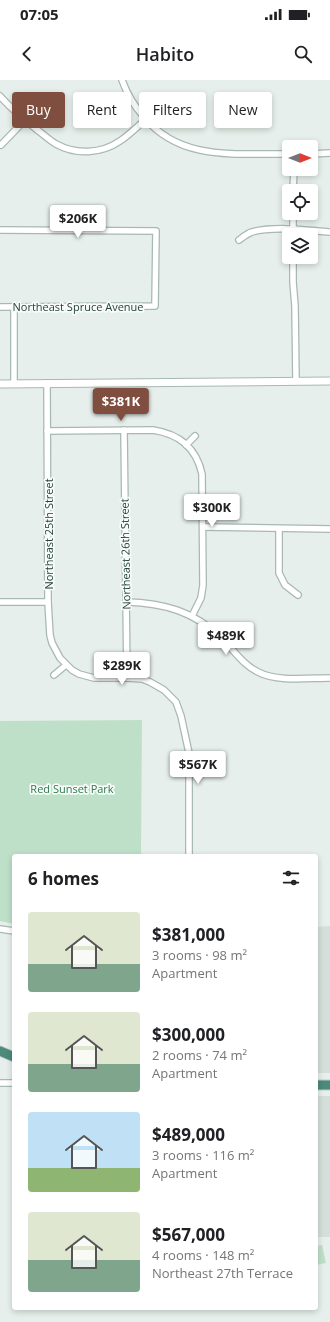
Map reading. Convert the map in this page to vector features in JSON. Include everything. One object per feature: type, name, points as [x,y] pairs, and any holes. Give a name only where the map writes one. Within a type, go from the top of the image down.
[{"type":"highway","points":[[0,1051],[12,1056]]},
{"type":"highway","points":[[318,1085],[330,1085]]},
{"type":"street","points":[[122,80],[131,100],[139,111]]},
{"type":"street","points":[[0,96],[12,108]]},
{"type":"street","points":[[35,128],[55,143],[70,150],[87,151],[104,149],[116,144],[139,126]]},
{"type":"street","points":[[1,145],[17,128]]},
{"type":"street","points":[[155,128],[168,139],[196,150],[213,153],[282,154]]},
{"type":"street","points":[[318,154],[330,154]]},
{"type":"street","name":"Northeast Spruce Avenue","points":[[0,230],[156,231],[155,306],[0,307]]},
{"type":"street","points":[[239,240],[251,232],[264,230],[282,231]]},
{"type":"street","points":[[318,232],[330,232]]},
{"type":"street","points":[[293,264],[296,381]]},
{"type":"street","points":[[14,306],[14,384]]},
{"type":"street","points":[[0,384],[330,381]]},
{"type":"street","name":"Northeast 25th Street","points":[[47,383],[48,602],[50,635],[55,651],[66,665]]},
{"type":"street","name":"Northeast 26th Street","points":[[124,430],[127,678]]},
{"type":"street","points":[[47,431],[162,431],[177,437],[186,444],[197,458],[202,474],[203,585],[201,598],[192,616]]},
{"type":"street","points":[[186,444],[195,436]]},
{"type":"street","points":[[203,527],[330,529]]},
{"type":"street","points":[[279,529],[279,574],[285,585],[298,595]]},
{"type":"street","points":[[0,602],[48,602]]},
{"type":"street","points":[[126,602],[145,602],[163,605],[192,616],[214,631],[251,668],[258,673],[274,677],[330,678]]},
{"type":"street","points":[[54,675],[66,665],[86,677],[127,678],[150,682],[164,690],[176,702],[181,716],[189,754],[189,854]]},
{"type":"street","points":[[0,929],[12,931]]},
{"type":"street","points":[[0,1083],[12,1083]]},
{"type":"shaded area","points":[[330,926],[330,1073],[318,1073],[318,927]]},
{"type":"shaded area","points":[[318,1096],[330,1096],[330,1237],[318,1237]]},
{"type":"green space","name":"Red Sunset Park","points":[[142,720],[141,854],[12,854],[12,924],[0,921],[0,721]]},
{"type":"green space","points":[[322,1245],[326,1263],[318,1265],[318,1246]]}]
